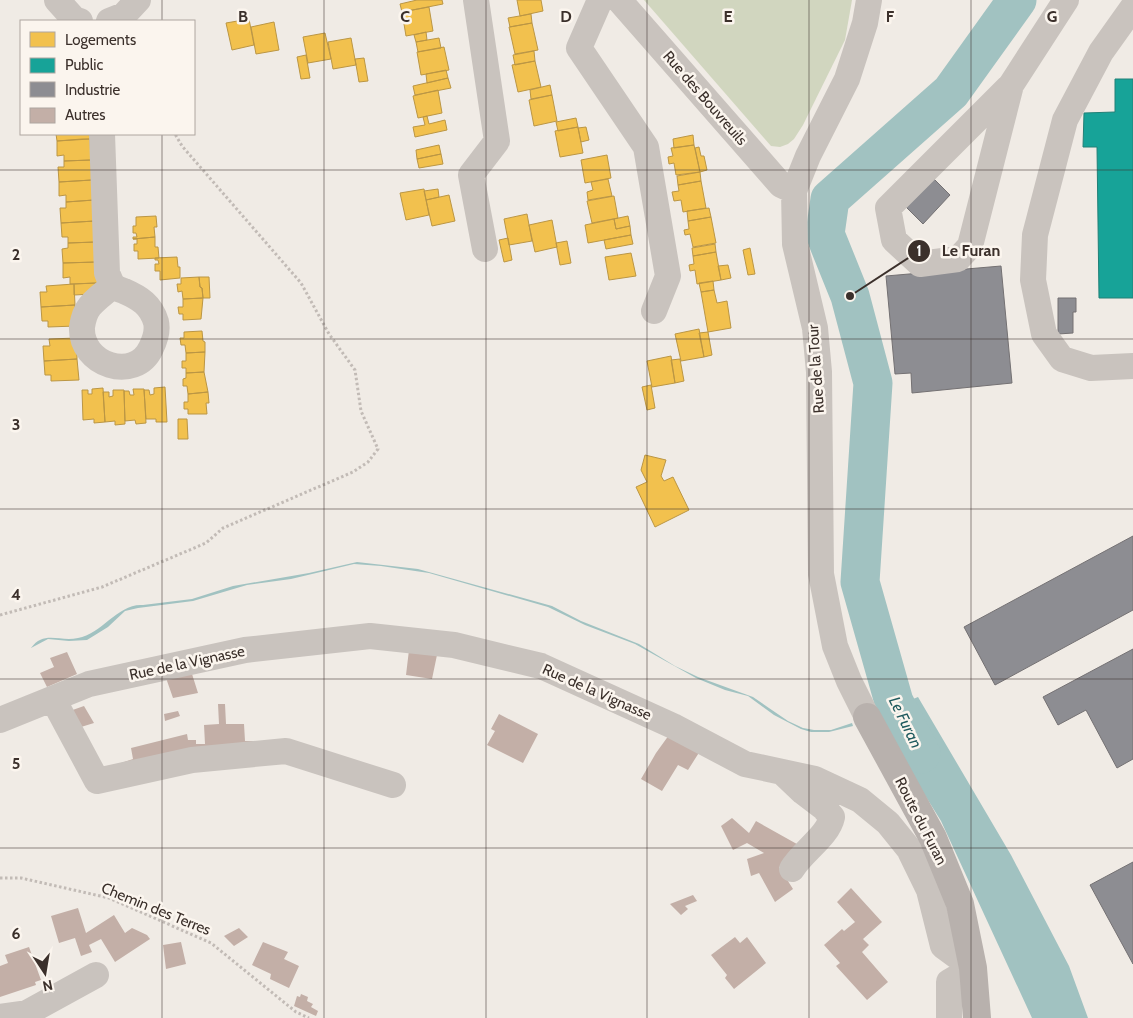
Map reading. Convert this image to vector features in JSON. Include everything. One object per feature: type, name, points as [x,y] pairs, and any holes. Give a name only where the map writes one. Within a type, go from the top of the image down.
[{"type":"main road","name":"Route du Furan","points":[[867,717],[933,838],[960,904],[974,968],[977,1018]]},
{"type":"street","points":[[57,0],[77,20]]},
{"type":"street","points":[[112,20],[124,15],[138,0]]},
{"type":"street","points":[[476,0],[497,141],[471,175],[486,249]]},
{"type":"street","points":[[600,0],[579,48],[646,147],[668,276],[654,311]]},
{"type":"street","name":"Rue des Bouvreuils","points":[[619,0],[781,185],[794,191]]},
{"type":"street","name":"Rue de la Tour","points":[[867,717],[849,682],[835,646],[821,574],[819,372],[815,328],[795,244],[794,191],[808,156],[847,79],[865,23],[869,0]]},
{"type":"street","points":[[1011,85],[970,246],[958,259],[920,264],[894,240],[888,208],[1011,85],[1066,0]]},
{"type":"street","points":[[1133,7],[1101,52],[1065,120],[1035,235],[1033,280],[1044,334],[1062,359],[1092,368],[1133,366]]},
{"type":"street","points":[[102,135],[107,273],[113,286]]},
{"type":"street","name":"Rue de la Vignasse","points":[[0,720],[89,684],[246,650],[370,636],[454,645],[541,666],[673,726],[745,764],[815,779],[860,800],[888,823],[909,849],[929,890],[943,946],[974,968]]},
{"type":"street","points":[[53,698],[97,781],[192,760],[286,752],[393,785]]},
{"type":"street","points":[[781,772],[832,817],[830,827],[798,858],[792,869]]},
{"type":"street","points":[[949,1018],[949,982],[974,968]]},
{"type":"street","points":[[0,1018],[27,1013],[96,975]]},
{"type":"path","points":[[0,615],[102,587],[206,543],[223,528],[354,472],[368,462],[378,449],[361,411],[355,370],[329,334],[301,283],[182,146],[176,135]]},
{"type":"path","name":"Chemin des Terres","points":[[0,878],[21,878],[109,898],[211,942],[296,1012],[309,1018]]},
{"type":"green space","points":[[644,0],[852,0],[845,40],[803,125],[794,139],[780,147],[771,146]]},
{"type":"water","points":[[357,562],[418,569],[552,606],[581,621],[639,644],[675,666],[698,677],[753,697],[788,721],[803,728],[831,730],[852,723],[853,726],[829,732],[811,732],[801,729],[774,715],[748,696],[725,690],[696,678],[635,644],[585,625],[548,607],[429,573],[381,566],[354,564],[291,579],[247,585],[193,601],[125,611],[108,627],[87,640],[48,639],[31,648],[41,639],[52,638],[71,639],[87,635],[126,609],[134,606],[192,599],[233,586],[309,573]]},
{"type":"water","points":[[918,697],[1011,855],[1069,966],[1088,1018],[1032,1018],[941,821],[913,776],[881,712]]},
{"type":"building: Logements","points":[[417,0],[442,0],[443,4],[402,12],[400,4]]},
{"type":"building: Logements","points":[[517,0],[541,0],[543,11],[520,16]]},
{"type":"building: Logements","points":[[429,7],[433,31],[406,36],[402,12]]},
{"type":"building: Logements","points":[[531,14],[532,23],[510,27],[508,18]]},
{"type":"building: Logements","points":[[249,19],[254,45],[232,50],[226,23]]},
{"type":"building: Logements","points":[[274,22],[279,50],[256,54],[251,27]]},
{"type":"building: Logements","points":[[532,23],[538,50],[515,54],[509,27]]},
{"type":"building: Logements","points":[[426,32],[427,40],[416,42],[414,35]]},
{"type":"building: Logements","points":[[325,33],[331,59],[308,63],[303,37]]},
{"type":"building: Logements","points":[[351,38],[356,65],[333,69],[328,42]]},
{"type":"building: Logements","points":[[439,38],[441,48],[418,52],[416,42]]},
{"type":"building: Logements","points":[[444,47],[449,70],[421,75],[417,52]]},
{"type":"building: Logements","points":[[534,51],[535,61],[515,65],[513,55]]},
{"type":"building: Logements","points":[[306,55],[310,78],[301,79],[297,57]]},
{"type":"building: Logements","points":[[364,58],[368,81],[359,82],[355,59]]},
{"type":"building: Logements","points":[[535,61],[541,87],[518,92],[512,65]]},
{"type":"building: Logements","points":[[446,70],[448,78],[427,83],[426,74]]},
{"type":"building: Logements","points":[[448,78],[451,88],[415,95],[413,86]]},
{"type":"building: Logements","points":[[550,85],[552,95],[531,99],[530,90]]},
{"type":"building: Logements","points":[[438,90],[442,113],[418,118],[413,96]]},
{"type":"building: Logements","points":[[552,95],[557,121],[534,126],[529,100]]},
{"type":"building: Logements","points":[[427,116],[429,124],[445,120],[447,130],[415,137],[413,127],[425,125],[423,117]]},
{"type":"building: Logements","points":[[576,118],[578,127],[558,131],[556,122]]},
{"type":"building: Logements","points":[[578,127],[583,153],[560,157],[555,131]]},
{"type":"building: Logements","points":[[586,127],[589,140],[581,142],[578,128]]},
{"type":"building: Logements","points":[[56,135],[90,135],[90,139],[57,141]]},
{"type":"building: Logements","points":[[693,135],[694,145],[674,148],[673,139]]},
{"type":"building: Logements","points":[[90,139],[91,160],[64,161],[64,155],[57,156],[57,141]]},
{"type":"building: Logements","points":[[439,145],[441,154],[417,159],[416,150]]},
{"type":"building: Logements","points":[[694,145],[700,172],[676,175],[674,163],[669,164],[668,157],[673,156],[671,148]]},
{"type":"building: Logements","points":[[699,147],[701,156],[704,156],[707,170],[700,172],[695,148]]},
{"type":"building: Logements","points":[[441,154],[443,164],[419,168],[417,159]]},
{"type":"building: Logements","points":[[607,155],[611,178],[585,183],[581,160]]},
{"type":"building: Logements","points":[[91,160],[92,180],[59,182],[58,167],[64,167],[64,161]]},
{"type":"building: Logements","points":[[700,172],[701,181],[678,185],[677,176]]},
{"type":"building: Logements","points":[[608,179],[612,196],[588,200],[587,192],[593,190],[591,182]]},
{"type":"building: Logements","points":[[92,180],[94,200],[66,202],[66,195],[59,196],[59,182]]},
{"type":"building: Logements","points":[[701,181],[706,208],[683,212],[681,200],[674,201],[672,192],[679,191],[678,185]]},
{"type":"building: Logements","points":[[424,189],[429,215],[406,220],[400,193]]},
{"type":"building: Logements","points":[[438,189],[439,197],[426,200],[424,191]]},
{"type":"building: Logements","points":[[449,195],[455,221],[432,226],[426,200]]},
{"type":"building: Logements","points":[[614,196],[618,218],[592,223],[587,201]]},
{"type":"building: Logements","points":[[94,200],[95,221],[61,223],[60,208],[66,208],[66,202]]},
{"type":"building: Logements","points":[[709,208],[711,217],[688,221],[687,211]]},
{"type":"building: Logements","points":[[527,214],[532,241],[509,245],[504,219]]},
{"type":"building: Logements","points":[[156,216],[157,227],[154,227],[155,237],[133,239],[133,237],[137,237],[136,233],[133,233],[133,226],[136,226],[136,217]]},
{"type":"building: Logements","points":[[628,216],[630,226],[616,229],[614,219]]},
{"type":"building: Logements","points":[[711,217],[716,243],[693,247],[690,234],[685,235],[684,230],[689,229],[688,221]]},
{"type":"building: Logements","points":[[614,219],[616,229],[630,226],[631,235],[588,243],[585,225]]},
{"type":"building: Logements","points":[[552,220],[557,247],[535,252],[529,225]]},
{"type":"building: Logements","points":[[95,221],[96,242],[68,243],[68,237],[62,237],[61,223]]},
{"type":"building: Logements","points":[[631,235],[633,244],[606,249],[604,240]]},
{"type":"building: Logements","points":[[155,237],[155,247],[158,247],[159,258],[138,259],[138,251],[134,251],[134,244],[137,244],[137,239],[133,239]]},
{"type":"building: Logements","points":[[508,238],[512,260],[504,262],[499,240]]},
{"type":"building: Logements","points":[[567,241],[571,263],[560,265],[556,243]]},
{"type":"building: Logements","points":[[96,242],[97,262],[63,263],[62,249],[68,248],[68,243]]},
{"type":"building: Logements","points":[[715,244],[716,252],[693,256],[692,248]]},
{"type":"building: Logements","points":[[750,248],[755,274],[748,275],[743,250]]},
{"type":"building: Logements","points":[[716,252],[721,280],[697,284],[695,270],[690,271],[689,265],[694,264],[693,256]]},
{"type":"building: Logements","points":[[631,253],[636,276],[609,280],[605,257]]},
{"type":"building: Logements","points":[[177,257],[178,267],[180,267],[180,278],[160,280],[160,271],[155,271],[155,264],[159,264],[155,258]]},
{"type":"building: Logements","points":[[97,262],[98,283],[70,284],[70,277],[63,278],[63,263]]},
{"type":"building: Logements","points":[[728,265],[731,278],[721,280],[718,266]]},
{"type":"building: Logements","points":[[199,277],[209,277],[210,298],[203,298]]},
{"type":"building: Logements","points":[[199,277],[203,298],[183,299],[182,291],[178,292],[177,284],[181,284],[181,278]]},
{"type":"building: Logements","points":[[713,281],[714,290],[701,292],[699,283]]},
{"type":"building: Logements","points":[[96,283],[93,294],[74,295],[74,284]]},
{"type":"building: Logements","points":[[74,284],[75,305],[41,307],[40,292],[47,292],[46,286]]},
{"type":"building: Logements","points":[[714,290],[717,303],[727,301],[731,328],[708,332],[701,292]]},
{"type":"building: Logements","points":[[203,298],[201,319],[183,320],[183,314],[179,314],[178,307],[183,307],[183,299]]},
{"type":"building: Logements","points":[[75,305],[76,326],[48,327],[48,321],[42,321],[41,307]]},
{"type":"building: Logements","points":[[699,329],[704,357],[681,361],[675,334]]},
{"type":"building: Logements","points":[[202,331],[205,352],[186,353],[185,345],[181,345],[180,338],[184,338],[184,332]]},
{"type":"building: Logements","points":[[708,332],[712,355],[704,357],[699,333]]},
{"type":"building: Logements","points":[[77,338],[77,359],[44,361],[43,346],[50,346],[49,339]]},
{"type":"building: Logements","points":[[205,352],[204,372],[186,373],[186,368],[182,368],[182,361],[186,361],[186,353]]},
{"type":"building: Logements","points":[[671,356],[675,383],[652,387],[647,361]]},
{"type":"building: Logements","points":[[77,359],[79,380],[51,381],[51,375],[45,375],[44,361]]},
{"type":"building: Logements","points":[[680,359],[684,381],[675,383],[671,360]]},
{"type":"building: Logements","points":[[204,372],[208,392],[188,394],[187,386],[183,386],[183,379],[186,378],[186,373]]},
{"type":"building: Logements","points":[[651,385],[655,408],[647,410],[642,387]]},
{"type":"building: Logements","points":[[165,387],[167,422],[156,422],[156,419],[146,419],[144,390],[149,390],[150,395],[154,394],[154,388]]},
{"type":"building: Logements","points":[[103,388],[105,422],[94,423],[94,419],[83,420],[82,390],[88,390],[88,394],[92,394],[92,389]]},
{"type":"building: Logements","points":[[133,389],[144,389],[146,423],[136,424],[135,420],[125,421],[124,391],[129,391],[130,395],[134,395]]},
{"type":"building: Logements","points":[[113,390],[124,390],[125,424],[115,425],[115,421],[105,422],[103,392],[109,392],[109,397],[113,396]]},
{"type":"building: Logements","points":[[208,392],[207,414],[188,414],[188,409],[184,409],[184,402],[188,402],[188,394]]},
{"type":"building: Logements","points":[[178,419],[187,419],[188,439],[178,439]]},
{"type":"building: Logements","points":[[645,455],[666,460],[661,476],[664,481],[673,477],[689,510],[655,527],[636,487],[647,482],[641,470]]},
{"type":"building: Public","points":[[1115,79],[1133,79],[1133,298],[1099,298],[1097,147],[1083,147],[1084,113],[1115,112]]},
{"type":"building: Industrie","points":[[929,174],[950,195],[923,224],[902,203]]},
{"type":"building: Industrie","points":[[1001,266],[1012,383],[912,393],[911,373],[895,374],[886,276]]},
{"type":"building: Industrie","points":[[1058,298],[1076,298],[1076,312],[1073,312],[1073,333],[1058,334]]},
{"type":"building: Industrie","points":[[1133,536],[1133,610],[995,685],[964,627]]},
{"type":"building: Industrie","points":[[1133,649],[1133,759],[1117,768],[1086,710],[1058,725],[1043,697]]},
{"type":"building: Industrie","points":[[1133,862],[1133,964],[1090,885]]},
{"type":"building: Autres","points":[[409,650],[437,655],[432,679],[406,675]]},
{"type":"building: Autres","points":[[67,652],[77,674],[47,687],[40,673],[54,667],[50,658]]},
{"type":"building: Autres","points":[[192,674],[198,693],[173,698],[166,678]]},
{"type":"building: Autres","points":[[218,704],[225,704],[226,724],[244,724],[245,741],[260,741],[115,765],[133,759],[131,748],[187,734],[188,740],[196,740],[196,744],[205,744],[204,725],[219,724]]},
{"type":"building: Autres","points":[[84,706],[94,723],[81,727],[64,713]]},
{"type":"building: Autres","points":[[178,711],[180,716],[165,721],[164,714]]},
{"type":"building: Autres","points":[[499,714],[538,734],[523,763],[487,745],[495,731],[491,729]]},
{"type":"building: Autres","points":[[669,735],[700,751],[688,770],[678,765],[662,791],[641,779]]},
{"type":"building: Autres","points":[[732,818],[749,833],[756,821],[804,848],[788,864],[779,867],[793,889],[775,902],[759,873],[751,876],[747,859],[764,853],[747,843],[733,850],[721,826]]},
{"type":"building: Autres","points":[[851,888],[882,922],[863,939],[869,945],[862,952],[888,982],[867,1000],[836,966],[840,963],[824,945],[842,929],[844,931],[855,922],[837,902]]},
{"type":"building: Autres","points":[[693,895],[697,901],[685,906],[688,909],[681,915],[670,904]]},
{"type":"building: Autres","points":[[78,908],[86,933],[114,915],[125,933],[132,928],[147,935],[150,939],[115,962],[101,939],[89,945],[92,952],[81,956],[75,938],[59,943],[51,916]]},
{"type":"building: Autres","points":[[239,928],[248,937],[234,946],[224,936]]},
{"type":"building: Autres","points":[[735,937],[740,943],[747,937],[766,963],[734,989],[725,978],[727,975],[711,955]]},
{"type":"building: Autres","points":[[181,942],[186,964],[166,969],[163,945]]},
{"type":"building: Autres","points":[[263,942],[288,952],[284,959],[299,966],[289,988],[270,979],[271,974],[252,965]]},
{"type":"building: Autres","points":[[29,947],[41,980],[35,982],[36,985],[0,997],[0,966],[8,963],[5,955]]},
{"type":"building: Autres","points":[[301,994],[308,997],[307,1001],[313,1004],[311,1007],[318,1011],[316,1016],[294,1006],[297,996],[300,997]]},
{"type":"waterway","name":"Le Furan","points":[[921,754],[894,702],[860,582],[873,383],[850,296],[825,234],[830,199],[951,92],[1017,0]]},
{"type":"place","name":"Le Furan","points":[[850,296]]}]
